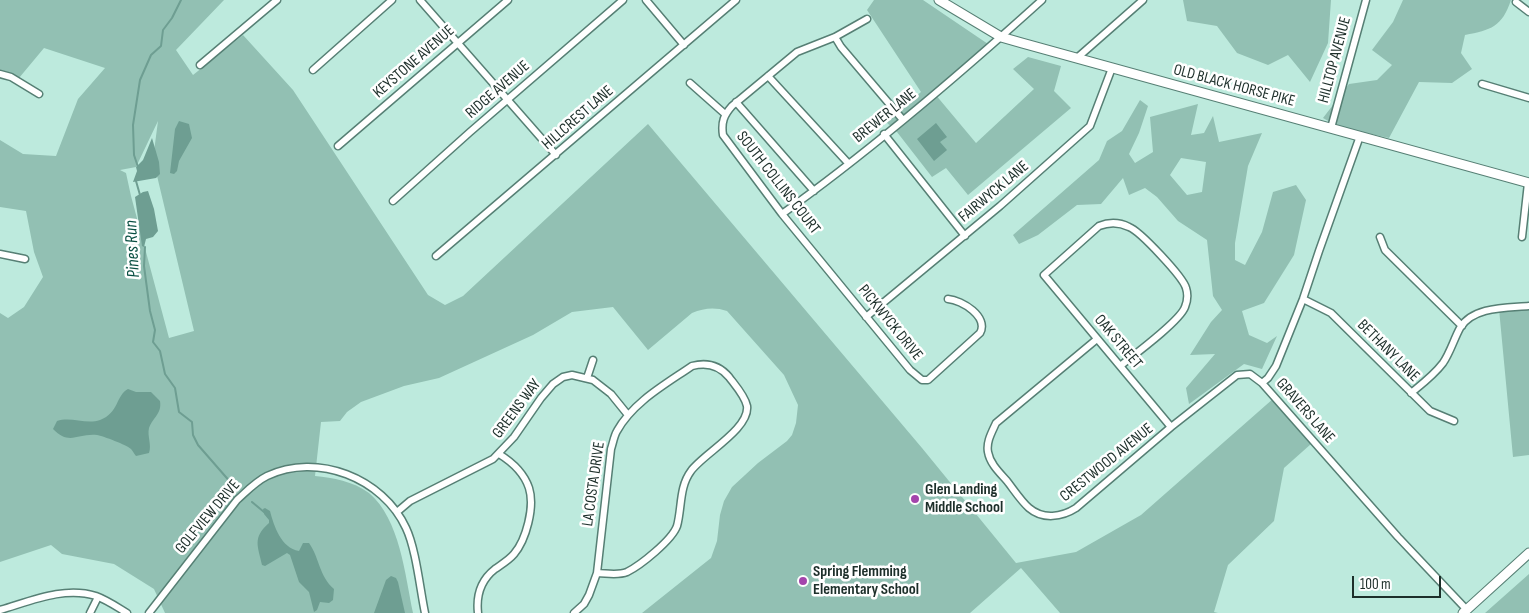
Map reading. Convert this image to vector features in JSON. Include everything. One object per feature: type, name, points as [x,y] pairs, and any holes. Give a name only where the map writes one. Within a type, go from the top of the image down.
[{"type":"street","points":[[200,65],[277,0]]},
{"type":"street","points":[[313,70],[392,0]]},
{"type":"street","points":[[420,0],[556,155]]},
{"type":"street","name":"KEYSTONE AVENUE","points":[[338,146],[508,0]]},
{"type":"street","name":"RIDGE AVENUE","points":[[392,201],[623,0]]},
{"type":"street","points":[[646,0],[684,45]]},
{"type":"street","name":"HILLCREST LANE","points":[[436,256],[736,0]]},
{"type":"street","name":"OLD BLACK HORSE PIKE","points":[[939,0],[1002,37],[1529,183]]},
{"type":"street","name":"BREWER LANE","points":[[782,214],[903,120],[1002,37],[1042,0]]},
{"type":"street","points":[[1077,58],[1143,0]]},
{"type":"street","name":"HILLTOP AVENUE","points":[[1331,128],[1366,0]]},
{"type":"street","points":[[1516,2],[1529,12]]},
{"type":"street","points":[[690,83],[725,114],[736,102],[797,52],[835,37],[867,19]]},
{"type":"street","points":[[835,37],[903,120]]},
{"type":"street","name":"FAIRWYCK LANE","points":[[866,317],[1008,200],[1090,126],[1112,68]]},
{"type":"street","points":[[0,74],[11,77],[39,94]]},
{"type":"street","points":[[768,76],[848,163]]},
{"type":"street","points":[[1482,84],[1529,98]]},
{"type":"street","points":[[736,102],[814,191]]},
{"type":"street","name":"SOUTH COLLINS COURT","points":[[725,114],[722,127],[723,135],[782,214],[836,278]]},
{"type":"street","points":[[884,134],[965,236]]},
{"type":"street","name":"GRAVERS LANE","points":[[1360,136],[1318,251],[1303,299],[1276,366],[1262,383],[1465,611]]},
{"type":"street","points":[[1522,237],[1529,183]]},
{"type":"street","name":"OAK STREET","points":[[1120,366],[1173,322],[1185,309],[1186,288],[1181,279],[1143,237],[1130,227],[1108,223],[1099,226],[1044,275],[1097,339],[1171,427]]},
{"type":"street","points":[[1380,237],[1385,250],[1462,326]]},
{"type":"street","points":[[0,254],[25,259]]},
{"type":"street","name":"PICKWYCK DRIVE","points":[[836,278],[910,370],[917,377],[926,380],[980,334],[983,326],[976,314],[961,301],[948,299]]},
{"type":"street","name":"BETHANY LANE","points":[[1303,299],[1330,313],[1430,411],[1454,421]]},
{"type":"street","points":[[1411,393],[1434,374],[1444,362],[1462,326],[1474,316],[1492,309],[1529,306]]},
{"type":"street","name":"CRESTWOOD AVENUE","points":[[1097,339],[996,423],[989,440],[988,452],[993,464],[1029,508],[1040,514],[1052,516],[1065,515],[1076,508],[1171,427],[1237,375],[1250,374],[1262,383]]},
{"type":"street","points":[[593,360],[587,378],[593,380],[611,394],[628,415]]},
{"type":"street","name":"LA COSTA DRIVE","points":[[574,613],[584,604],[597,573],[611,450],[616,432],[628,415],[663,386],[692,366],[713,364],[724,370],[747,406],[746,413],[743,421],[731,434],[692,469],[686,478],[676,527],[670,538],[627,572],[615,574],[597,573]]},
{"type":"street","name":"GREENS WAY","points":[[397,512],[410,501],[493,459],[514,437],[553,384],[563,377],[572,375],[587,378]]},
{"type":"street","points":[[478,613],[478,598],[484,580],[508,560],[518,548],[528,527],[530,512],[530,495],[525,480],[511,462],[499,454]]},
{"type":"street","name":"GOLFVIEW DRIVE","points":[[149,613],[238,500],[253,484],[267,476],[299,468],[315,468],[341,472],[357,478],[376,490],[397,512],[406,528],[425,613]]},
{"type":"street","points":[[1465,611],[1529,552]]},
{"type":"street","points":[[0,610],[66,592],[81,592],[98,597],[127,613]]},
{"type":"street","points":[[90,613],[98,597]]},
{"type":"green space","points":[[0,0],[224,0],[176,50],[193,75],[243,35],[293,90],[428,295],[445,305],[463,296],[648,124],[922,448],[1016,563],[1076,552],[1141,515],[1274,398],[1311,444],[1284,468],[1274,521],[1228,565],[1214,612],[1218,613],[1060,613],[1021,568],[970,613],[642,613],[711,558],[717,541],[720,515],[724,501],[732,487],[792,435],[796,423],[798,405],[784,375],[727,311],[710,309],[692,313],[648,350],[613,307],[572,312],[533,335],[439,378],[404,386],[361,402],[347,412],[340,421],[321,422],[315,476],[350,483],[369,493],[379,504],[388,517],[400,548],[413,613],[165,613],[154,589],[114,564],[62,554],[51,545],[0,562],[0,313],[8,318],[24,307],[43,277],[34,252],[26,211],[0,207],[0,140],[23,154],[56,156],[78,99],[105,68],[44,48],[19,78],[0,75]],"holes":[[[158,121],[153,159],[194,331],[169,338],[126,173],[120,170],[136,167]]]},
{"type":"green space","points":[[874,0],[923,0],[988,44],[935,94],[976,143],[1034,89],[1013,69],[1028,57],[1061,66],[1054,91],[1071,108],[968,195],[946,168],[932,177],[897,132],[885,121],[921,92],[867,10]]},
{"type":"green space","points":[[1183,0],[1331,0],[1328,43],[1310,82],[1288,55],[1268,65],[1237,53],[1217,26],[1187,21]]},
{"type":"green space","points":[[1403,0],[1511,0],[1504,16],[1494,26],[1465,35],[1461,53],[1472,69],[1452,83],[1419,82],[1389,138],[1339,127],[1323,118],[1349,84],[1377,80],[1392,65],[1372,50],[1393,22]]},
{"type":"green space","points":[[1140,100],[1148,106],[1139,133],[1129,154],[1135,163],[1153,152],[1150,117],[1198,104],[1191,135],[1204,133],[1213,116],[1219,142],[1262,133],[1248,166],[1235,243],[1235,260],[1245,265],[1262,232],[1273,192],[1296,185],[1306,200],[1294,255],[1264,303],[1242,311],[1249,335],[1267,343],[1277,336],[1262,369],[1244,364],[1189,404],[1186,388],[1215,354],[1190,355],[1211,322],[1222,310],[1213,296],[1207,240],[1178,221],[1157,197],[1145,188],[1129,195],[1123,178],[1101,204],[1077,205],[1038,235],[1019,244],[1013,235],[1099,160],[1107,141],[1122,131]],"holes":[[[1181,158],[1206,162],[1202,192],[1187,195],[1170,175]]]},
{"type":"green space","points":[[1529,306],[1529,455],[1513,457],[1499,309]]},
{"type":"green space","points":[[1529,574],[1529,613],[1485,613]]},
{"type":"water","points":[[179,121],[189,124],[192,138],[174,174],[170,173],[175,129]]},
{"type":"water","points":[[936,123],[947,137],[940,142],[947,150],[934,161],[917,139]]},
{"type":"water","points":[[152,138],[159,162],[160,174],[156,178],[133,182],[137,171],[136,167],[143,160]]},
{"type":"water","points":[[148,191],[158,231],[153,237],[146,239],[144,247],[142,246],[135,197]]},
{"type":"water","points":[[128,389],[136,392],[151,392],[160,401],[160,409],[149,428],[149,453],[136,456],[129,447],[104,437],[90,435],[69,438],[64,437],[53,429],[57,421],[89,422],[106,417],[114,409],[121,395]]},
{"type":"water","points":[[265,508],[270,511],[279,536],[287,546],[299,551],[303,543],[309,543],[325,579],[334,589],[333,600],[329,603],[320,602],[317,610],[314,612],[309,592],[299,582],[290,555],[287,553],[265,566],[262,565],[258,538],[269,523],[264,514],[263,509]]},
{"type":"water","points":[[391,576],[396,578],[398,582],[405,613],[374,613],[386,580]]},
{"type":"waterway","name":"Pines Run","points":[[138,167],[134,155],[133,125],[140,80],[151,55],[161,46],[163,30],[172,18],[181,0]]},
{"type":"waterway","name":"Pines Run","points":[[136,181],[140,195]]},
{"type":"waterway","name":"Pines Run","points":[[145,247],[144,266],[150,311],[155,330],[153,342],[160,351],[165,374],[175,388],[179,412],[192,422],[193,435],[198,445],[232,484]]},
{"type":"waterway","name":"Pines Run","points":[[252,502],[264,512]]},
{"type":"place","name":"Glen Landing Middle School","points":[[915,499]]},
{"type":"place","name":"Spring Flemming Elementary School","points":[[803,581]]}]
